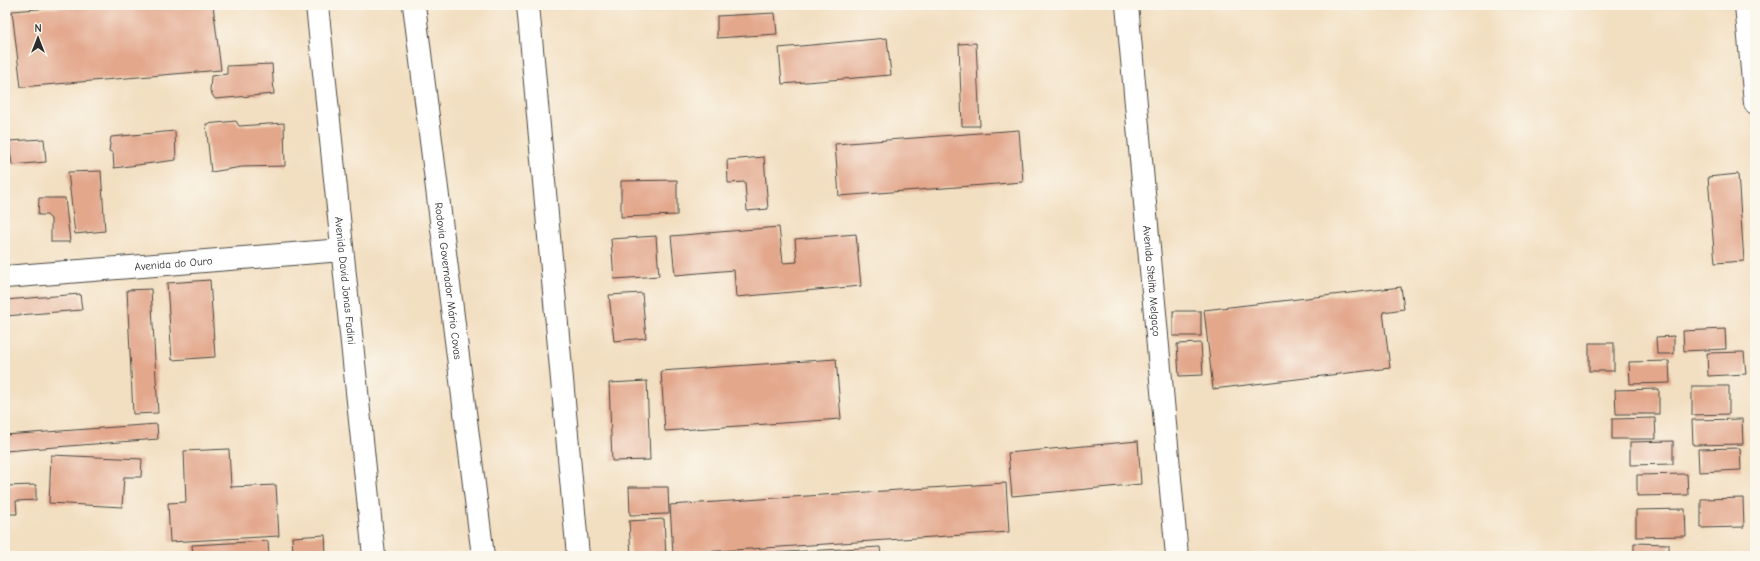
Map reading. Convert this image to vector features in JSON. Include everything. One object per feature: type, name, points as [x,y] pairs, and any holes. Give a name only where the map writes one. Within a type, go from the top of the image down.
[{"type":"main road","name":"Avenida David Jonas Fadini","points":[[317,5],[374,556]]},
{"type":"main road","name":"Rodovia Governador Mário Covas","points":[[414,5],[483,556]]},
{"type":"main road","points":[[528,5],[578,556]]},
{"type":"main road","name":"Avenida Stelita Melgaço","points":[[1127,5],[1177,556]]},
{"type":"main road","points":[[1746,5],[1755,103]]},
{"type":"main road","name":"Avenida do Ouro","points":[[5,277],[342,250]]},
{"type":"building","points":[[91,5],[213,5],[221,70],[21,87],[12,11]]},
{"type":"building","points":[[1559,5],[1577,5],[1577,6],[1560,8]]},
{"type":"building","points":[[775,13],[777,34],[717,38],[717,16]]},
{"type":"building","points":[[887,38],[891,75],[782,84],[779,48]]},
{"type":"building","points":[[976,43],[980,126],[962,126],[959,44]]},
{"type":"building","points":[[272,64],[274,94],[215,99],[210,91],[211,76],[227,74],[227,66]]},
{"type":"building","points":[[236,121],[239,126],[284,123],[285,166],[242,167],[211,172],[206,124]]},
{"type":"building","points":[[1019,130],[1023,182],[839,196],[835,144]]},
{"type":"building","points":[[175,131],[176,160],[114,168],[113,153],[109,151],[111,137]]},
{"type":"building","points":[[44,139],[46,162],[12,165],[9,141]]},
{"type":"building","points":[[764,157],[768,209],[747,211],[745,182],[728,183],[727,160]]},
{"type":"building","points":[[6,163],[9,183],[5,183]]},
{"type":"building","points":[[101,171],[105,231],[75,234],[68,172]]},
{"type":"building","points":[[1738,174],[1744,261],[1715,263],[1708,177]]},
{"type":"building","points":[[677,180],[677,215],[621,217],[621,181]]},
{"type":"building","points":[[39,198],[65,198],[70,242],[51,242],[51,219],[47,215],[38,215]]},
{"type":"building","points":[[779,227],[783,263],[797,262],[795,239],[856,234],[861,286],[736,297],[734,270],[675,275],[671,236]]},
{"type":"building","points":[[656,236],[659,276],[614,279],[611,239]]},
{"type":"building","points":[[210,280],[215,357],[172,360],[167,283]]},
{"type":"building","points":[[1401,287],[1404,309],[1383,312],[1390,368],[1213,389],[1204,310]]},
{"type":"building","points":[[151,289],[158,413],[133,414],[127,290]]},
{"type":"building","points":[[642,293],[646,338],[614,341],[609,295]]},
{"type":"building","points":[[80,294],[82,310],[5,316],[5,300]]},
{"type":"building","points":[[1173,311],[1201,311],[1201,336],[1173,336]]},
{"type":"building","points":[[1725,329],[1726,349],[1684,351],[1683,331]]},
{"type":"building","points":[[1674,336],[1674,354],[1657,354],[1656,337]]},
{"type":"building","points":[[1201,343],[1203,375],[1179,376],[1177,344]]},
{"type":"building","points":[[1589,343],[1614,343],[1614,371],[1589,371]]},
{"type":"building","points":[[1744,352],[1746,374],[1708,376],[1707,353]]},
{"type":"building","points":[[836,359],[841,419],[665,431],[661,371]]},
{"type":"building","points":[[1669,361],[1670,383],[1630,384],[1629,362]]},
{"type":"building","points":[[647,381],[650,460],[612,461],[609,383]]},
{"type":"building","points":[[1692,386],[1729,386],[1729,414],[1692,415]]},
{"type":"building","points":[[1659,389],[1659,414],[1616,414],[1615,390]]},
{"type":"building","points":[[1655,418],[1656,439],[1612,439],[1612,419]]},
{"type":"building","points":[[1742,419],[1743,444],[1693,445],[1692,420]]},
{"type":"building","points":[[157,424],[158,439],[5,451],[5,435]]},
{"type":"building","points":[[1138,441],[1141,484],[1012,496],[1008,453]]},
{"type":"building","points":[[1673,441],[1673,464],[1630,465],[1630,442]]},
{"type":"building","points":[[1740,448],[1741,470],[1699,472],[1698,449]]},
{"type":"building","points":[[229,449],[231,487],[276,485],[279,536],[170,542],[168,503],[186,502],[184,451]]},
{"type":"building","points":[[51,455],[142,459],[141,477],[124,477],[122,507],[49,503]]},
{"type":"building","points":[[1687,474],[1688,495],[1637,496],[1637,475]]},
{"type":"building","points":[[1006,483],[1009,532],[673,554],[670,505]]},
{"type":"building","points":[[36,485],[36,500],[16,501],[17,514],[5,514],[5,486]]},
{"type":"building","points":[[629,487],[668,487],[669,514],[630,515]]},
{"type":"building","points":[[1743,498],[1744,527],[1701,528],[1701,499]]},
{"type":"building","points":[[1685,509],[1686,536],[1636,537],[1636,510]]},
{"type":"building","points":[[664,519],[666,556],[631,556],[629,521]]},
{"type":"building","points":[[325,535],[326,556],[293,556],[292,537]]},
{"type":"building","points":[[268,541],[269,556],[193,556],[192,545]]},
{"type":"building","points":[[1634,543],[1669,544],[1669,556],[1634,556]]},
{"type":"building","points":[[880,547],[881,556],[729,556],[729,555]]},
{"type":"building","points":[[187,553],[187,556],[166,556],[166,555]]}]
